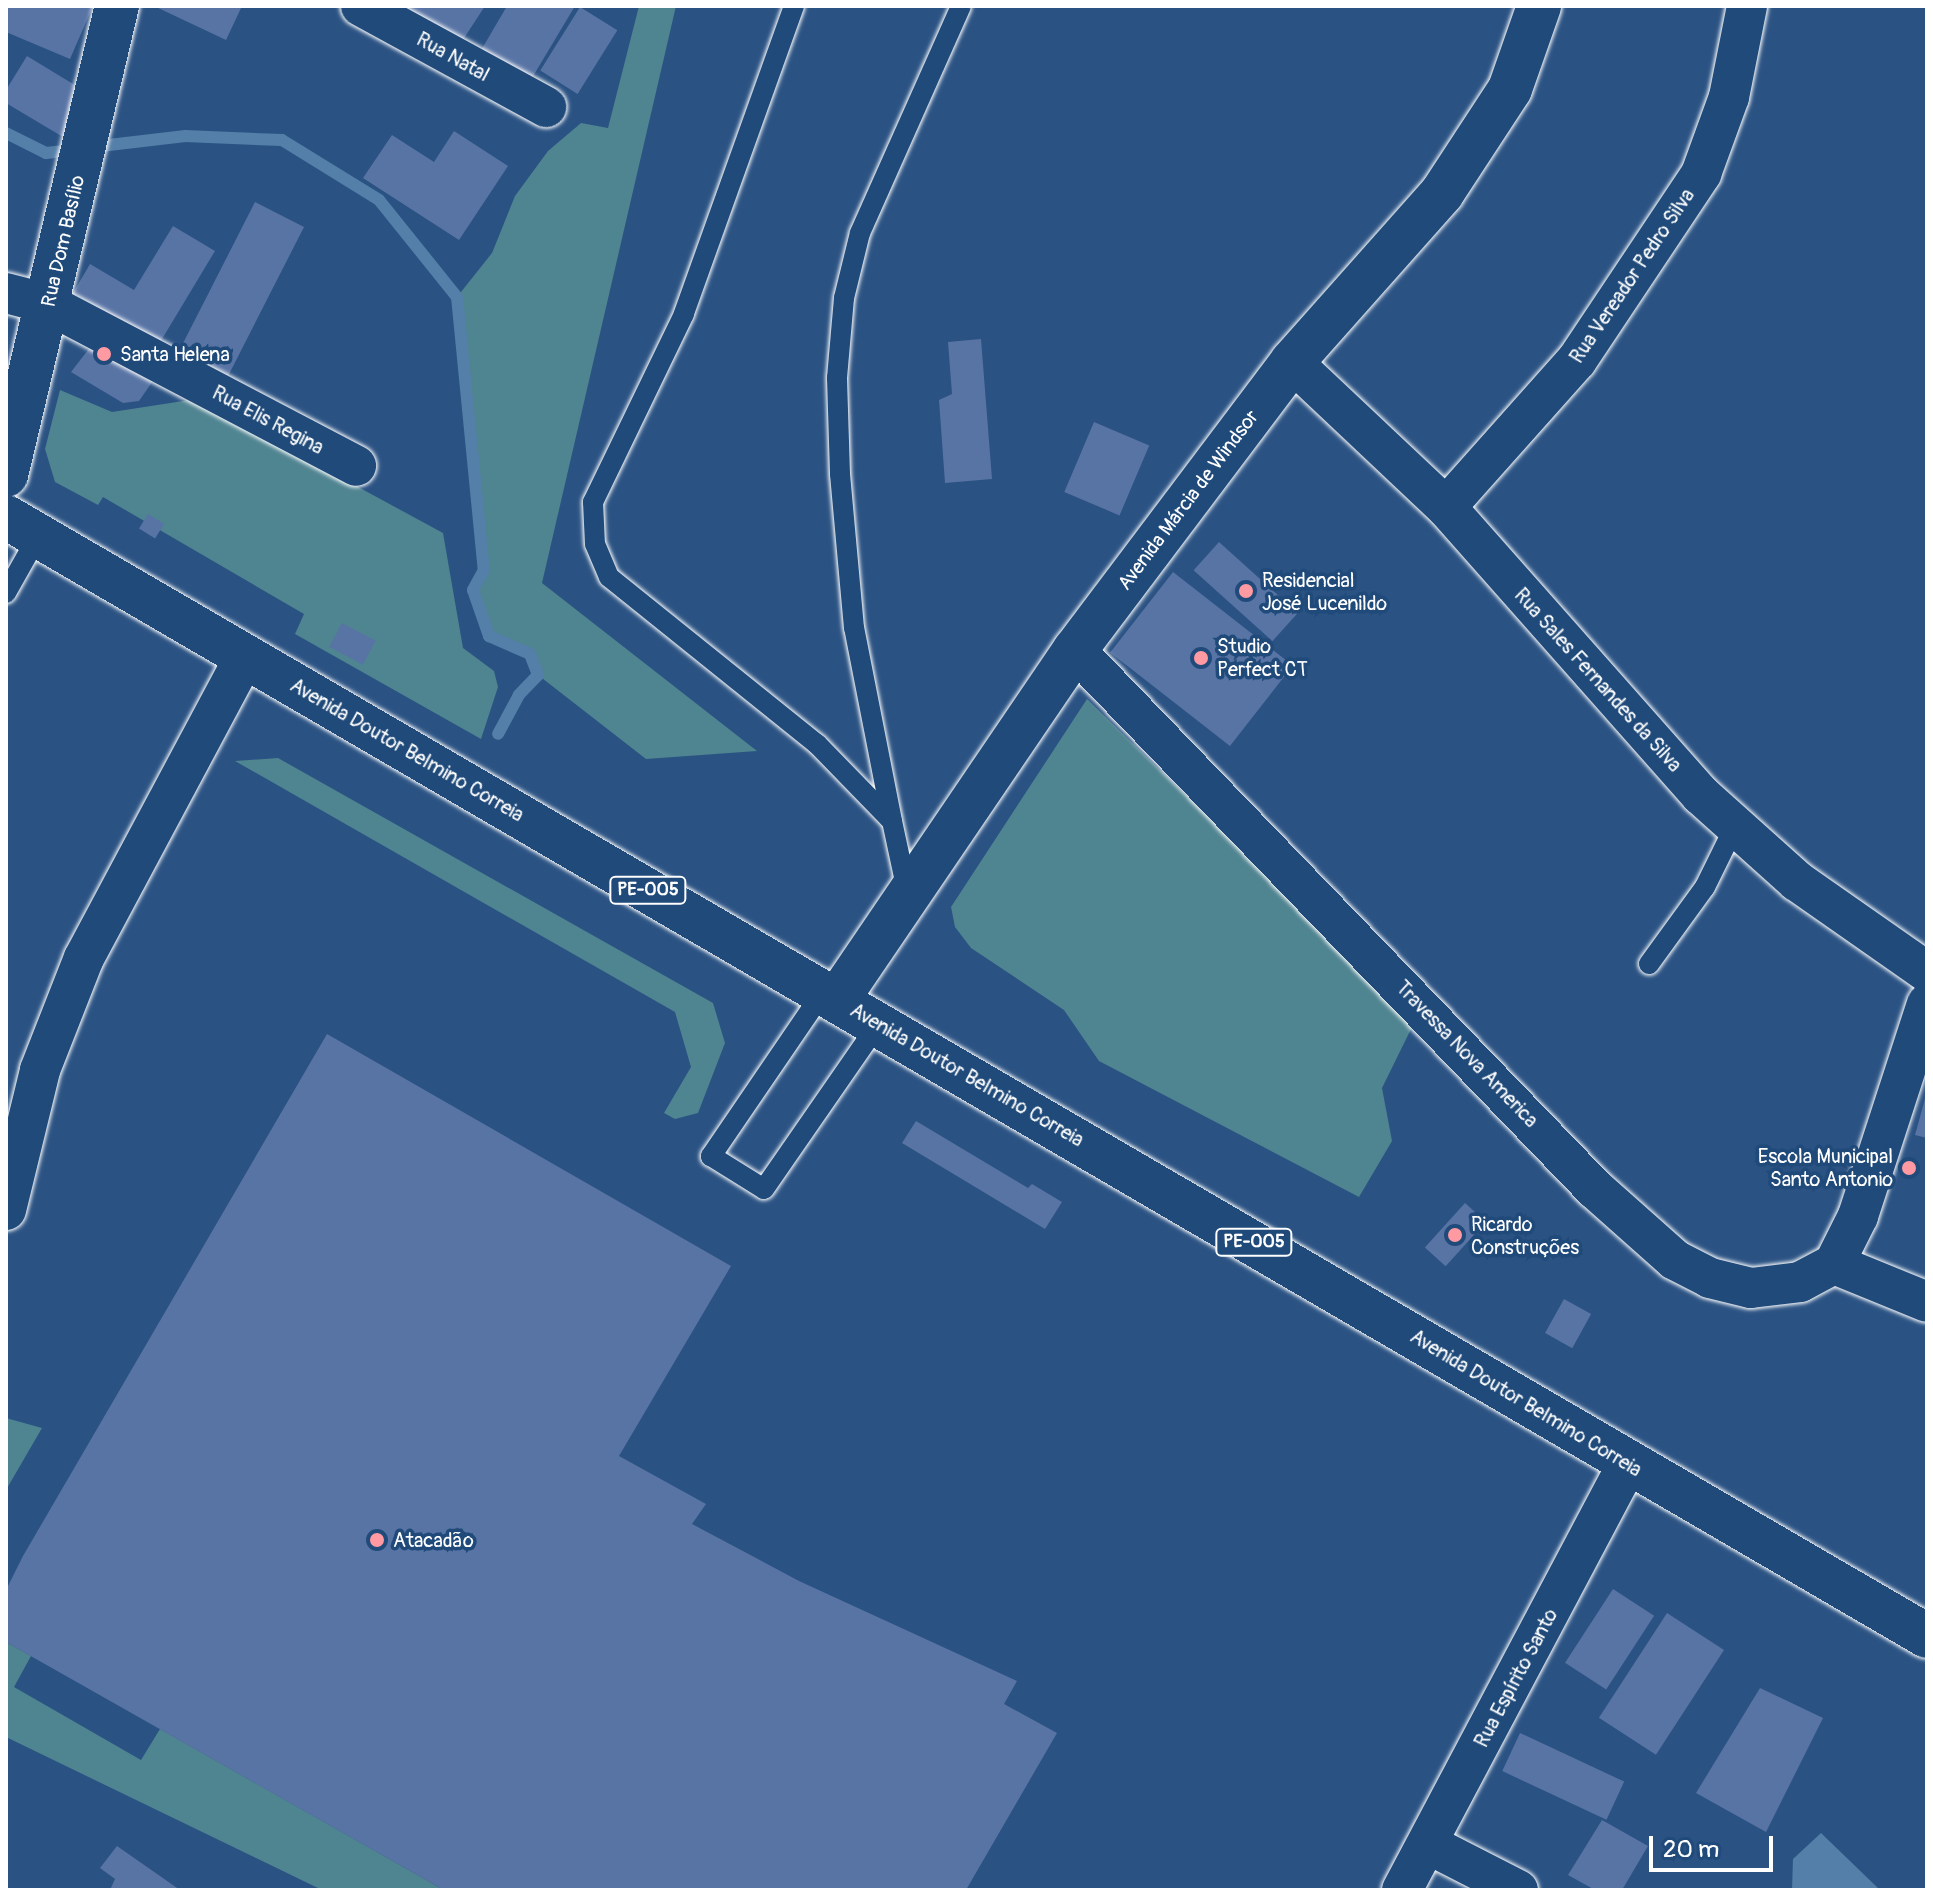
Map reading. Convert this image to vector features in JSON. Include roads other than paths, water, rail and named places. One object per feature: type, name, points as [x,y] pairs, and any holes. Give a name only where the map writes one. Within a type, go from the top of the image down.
[{"type":"main road","name":"Rua Dom Basílio","points":[[6,475],[103,77],[117,6]]},
{"type":"main road","name":"Avenida Márcia de Windsor","points":[[830,996],[1075,650],[1292,362],[1442,193],[1510,89],[1539,6]]},
{"type":"main road","name":"Avenida Doutor Belmino Correia","points":[[22,527],[879,1023],[1628,1464],[1927,1636]]},
{"type":"street","name":"Rua Natal","points":[[361,6],[546,107]]},
{"type":"street","name":"Rua Vereador Pedro Silva","points":[[1446,507],[1577,360],[1701,174],[1729,97],[1747,6]]},
{"type":"street","name":"Rua Elis Regina","points":[[6,293],[48,304],[356,466]]},
{"type":"street","name":"Rua Sales Fernandes da Silva","points":[[1292,362],[1446,507],[1669,760],[1735,826],[1797,881],[1927,972]]},
{"type":"street","name":"Travessa Nova America","points":[[1075,650],[1594,1188],[1675,1260],[1710,1278],[1751,1288],[1800,1282],[1834,1264]]},
{"type":"street","points":[[6,1210],[40,1070],[84,958],[245,656]]},
{"type":"street","points":[[1927,1004],[1858,1216],[1834,1264],[1927,1302]]},
{"type":"street","name":"Rua Espírito Santo","points":[[1402,1890],[1628,1464]]},
{"type":"street","points":[[1428,1844],[1518,1890]]},
{"type":"lane","points":[[794,6],[684,314],[593,502],[595,544],[609,577],[817,744],[892,821]]},
{"type":"lane","points":[[907,891],[854,628],[840,474],[837,378],[842,311],[860,233],[961,6]]},
{"type":"lane","points":[[6,593],[22,527]]},
{"type":"lane","points":[[1649,964],[1705,887],[1735,826]]},
{"type":"lane","points":[[830,996],[711,1156],[764,1189],[879,1023]]},
{"type":"water","points":[[1821,1833],[1880,1890],[1792,1890],[1793,1859]]},
{"type":"waterway","points":[[6,133],[46,153],[74,150]]},
{"type":"waterway","points":[[92,147],[185,136],[282,140],[379,200],[457,297],[484,570],[473,590],[489,636],[530,654],[538,675],[519,695],[498,734]]},
{"type":"place","name":"Santa Helena","points":[[104,354]]},
{"type":"place","name":"Residencial José Lucenildo","points":[[1246,591]]},
{"type":"place","name":"Studio Perfect CT","points":[[1201,658]]},
{"type":"place","name":"Escola Municipal Santo Antonio","points":[[1909,1168]]},
{"type":"place","name":"Ricardo Construções","points":[[1455,1235]]},
{"type":"place","name":"Atacadão","points":[[377,1540]]}]
